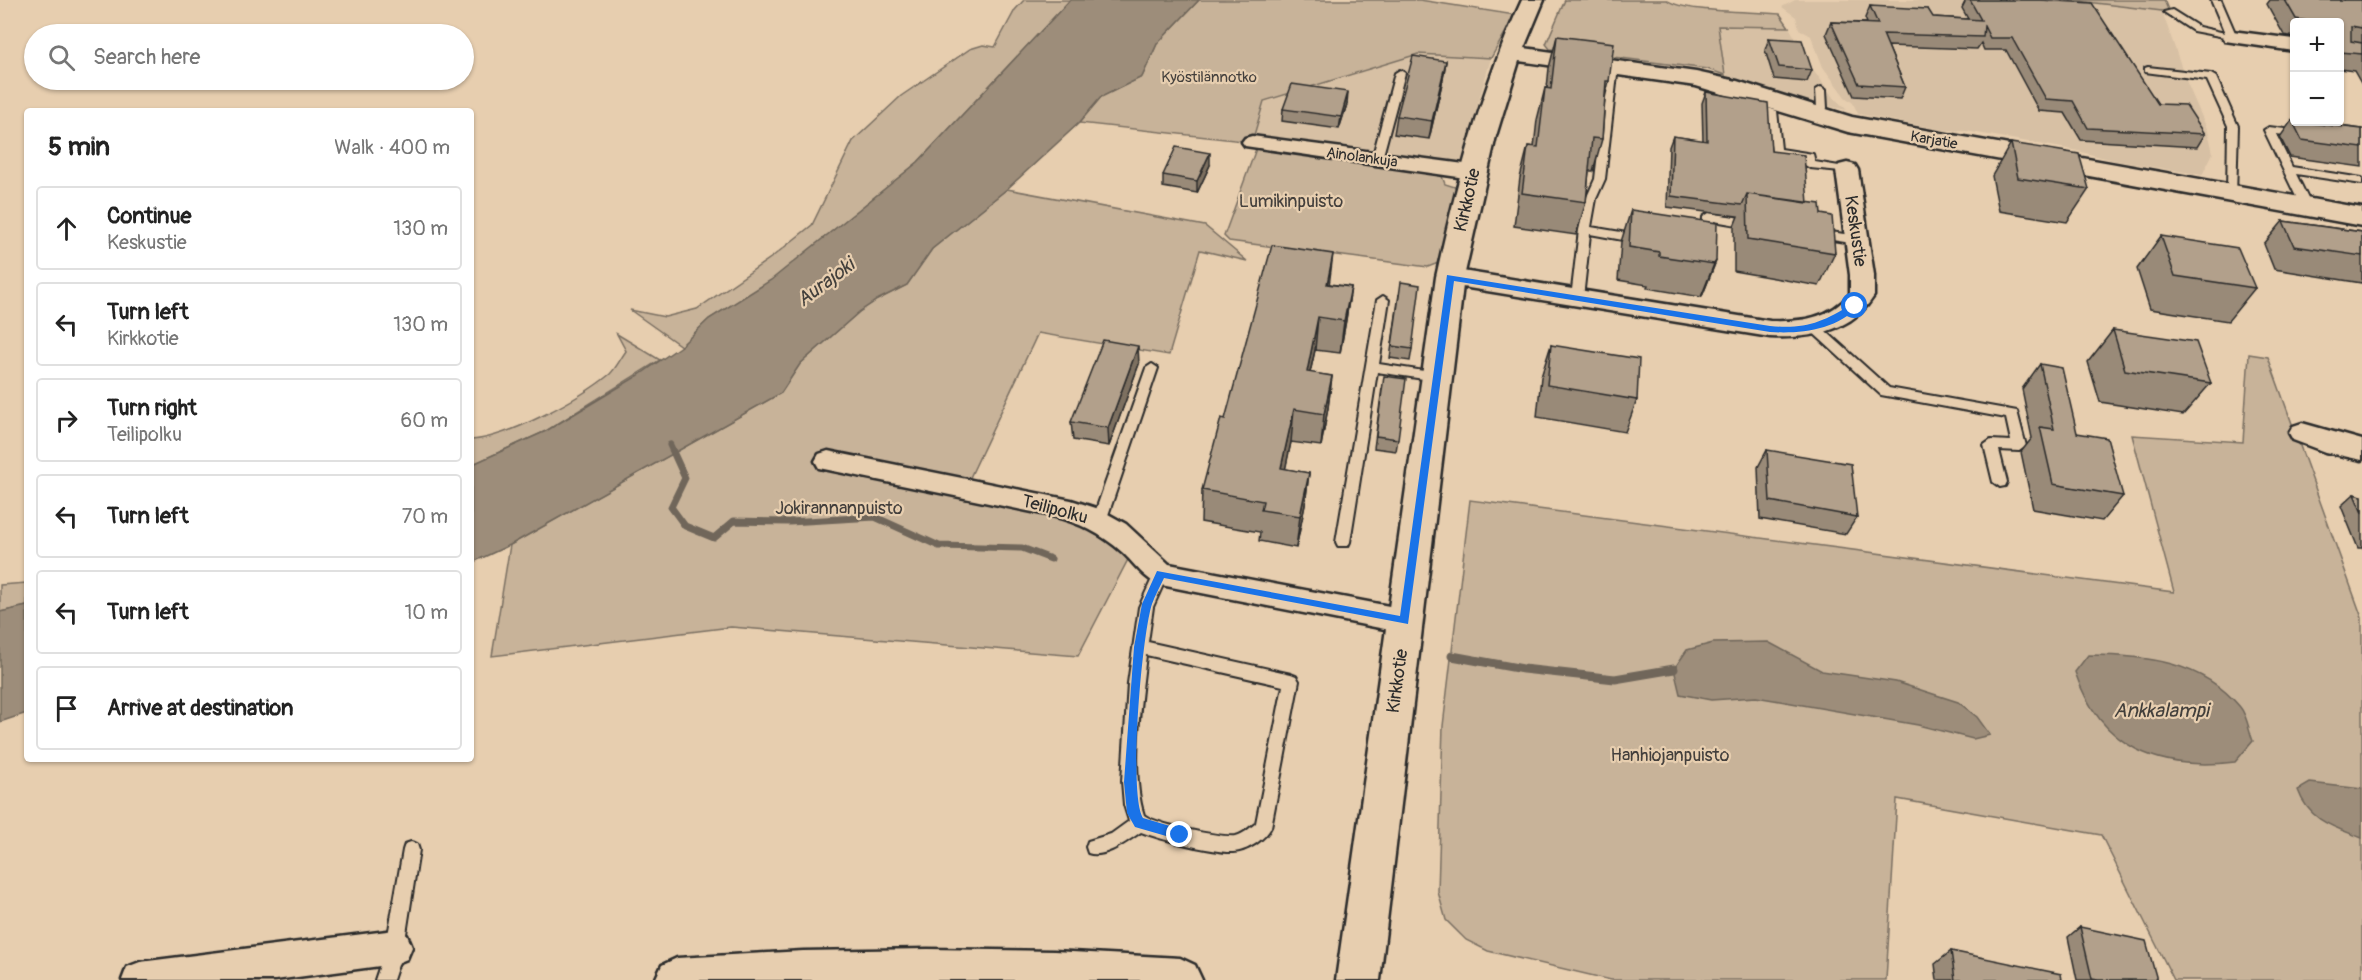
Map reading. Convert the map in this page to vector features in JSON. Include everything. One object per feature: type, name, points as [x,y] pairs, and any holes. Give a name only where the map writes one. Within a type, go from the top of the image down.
[{"type":"main road","name":"Kirkkotie","points":[[1359,980],[1365,913],[1450,277],[1472,172],[1509,53],[1533,0]]},
{"type":"main road","name":"Karjatie","points":[[1509,53],[1613,66],[1888,132],[2362,217]]},
{"type":"main road","points":[[677,980],[796,971],[942,968],[1093,973],[1179,980]]},
{"type":"street","points":[[2232,37],[2290,44]]},
{"type":"street","name":"Ainolankuja","points":[[1252,142],[1472,172]]},
{"type":"street","name":"Keskustie","points":[[1450,277],[1770,329],[1794,331],[1814,327],[1844,315],[1862,296],[1847,170]]},
{"type":"street","points":[[2302,433],[2325,442],[2362,450]]},
{"type":"street","name":"Teilipolku","points":[[828,461],[895,476],[966,486],[1075,512],[1099,521],[1136,544],[1161,574]]},
{"type":"street","points":[[1161,574],[1405,621]]},
{"type":"street","points":[[140,980],[396,946]]},
{"type":"lane","points":[[2216,0],[2232,37]]},
{"type":"lane","points":[[2169,12],[2196,29],[2232,37]]},
{"type":"lane","points":[[1577,298],[1585,230],[1591,199],[1600,179],[1613,66]]},
{"type":"lane","points":[[2148,70],[2211,77],[2233,126],[2232,194]]},
{"type":"lane","points":[[1377,159],[1400,73]]},
{"type":"lane","points":[[1819,117],[1822,108],[1821,90]]},
{"type":"lane","points":[[1731,96],[1772,111],[1776,151],[1809,156],[1810,165],[1847,170]]},
{"type":"lane","points":[[2306,207],[2269,130],[2315,136]]},
{"type":"lane","points":[[2288,170],[2362,181]]},
{"type":"lane","points":[[1698,248],[1708,249],[1709,217],[1767,226]]},
{"type":"lane","points":[[1585,230],[1648,240]]},
{"type":"lane","points":[[1801,231],[1857,240]]},
{"type":"lane","points":[[1342,542],[1383,300]]},
{"type":"lane","points":[[1814,327],[1885,392],[2012,414],[2019,446],[1991,445],[2000,482]]},
{"type":"lane","points":[[1372,367],[1437,377]]},
{"type":"lane","points":[[1099,521],[1152,368]]},
{"type":"lane","points":[[1140,647],[1291,681],[1263,827],[1250,841],[1233,846],[1162,831],[1139,823],[1133,813],[1129,782],[1140,647],[1147,604],[1161,574]]},
{"type":"lane","points":[[1094,847],[1116,840],[1139,823]]},
{"type":"lane","points":[[384,980],[396,946],[411,850]]},
{"type":"shaded area","points":[[1795,0],[2070,0],[2162,11],[2187,83],[2208,131],[2213,153],[2202,175],[2116,161],[2074,150],[1966,131],[1941,130],[1858,114],[1853,103],[1845,97],[1823,67],[1811,36],[1799,29],[1796,17],[1782,7]]},
{"type":"shaded area","points":[[1718,26],[1789,27],[1813,69],[1832,96],[1847,110],[1812,103],[1725,75]]},
{"type":"shaded area","points":[[1418,54],[1491,58],[1462,160],[1450,164],[1254,135],[1264,102]]},
{"type":"green space","points":[[1024,0],[1070,0],[918,162],[771,281],[709,319],[681,346],[630,310],[665,317],[697,309],[772,257],[812,225],[853,141],[901,96],[970,49],[983,45],[995,47],[1015,10]]},
{"type":"green space","name":"Kyöstilännotko","points":[[1199,0],[1420,0],[1515,15],[1491,58],[1418,54],[1264,101],[1252,142],[1079,123],[1101,97],[1142,77],[1157,44]]},
{"type":"green space","points":[[1565,0],[1667,0],[1675,4],[1703,9],[1780,14],[1789,27],[1718,26],[1725,75],[1707,69],[1550,49],[1546,44]]},
{"type":"green space","points":[[2070,0],[2164,0],[2169,12],[2162,11]]},
{"type":"green space","name":"Lumikinpuisto","points":[[1257,146],[1441,174],[1445,184],[1458,188],[1441,262],[1428,267],[1229,241],[1224,236]]},
{"type":"green space","name":"Jokirannanpuisto","points":[[1007,189],[1205,226],[1247,261],[1200,250],[1169,355],[1038,333],[966,486],[1075,512],[1136,544],[1078,656],[731,627],[492,656],[510,545],[781,393],[800,364],[859,312],[907,285],[932,249]]},
{"type":"green space","points":[[617,334],[660,360],[546,431],[474,464],[474,440],[486,438],[524,425],[563,405],[610,374],[626,351]]},
{"type":"green space","name":"Hanhiojanpuisto","points":[[2249,354],[2268,357],[2362,618],[2362,980],[2174,980],[2101,835],[1897,799],[1886,980],[1611,980],[1488,951],[1466,940],[1446,920],[1438,892],[1443,726],[1470,500],[2174,592],[2132,435],[2243,442]]},
{"type":"green space","points":[[24,583],[24,607],[0,612],[0,585]]},
{"type":"water","name":"Aurajoki","points":[[1070,0],[1199,0],[1157,44],[1142,77],[1101,97],[1079,123],[1007,189],[932,249],[907,285],[859,312],[800,364],[781,393],[510,545],[474,562],[474,464],[546,431],[639,375],[681,346],[709,319],[771,280],[918,162]]},
{"type":"water","points":[[24,607],[24,714],[0,722],[0,612]]},
{"type":"water","points":[[1768,642],[1822,671],[1896,682],[1958,702],[1977,717],[1990,735],[1973,739],[1918,725],[1756,697],[1711,700],[1680,694],[1674,669],[1687,650],[1713,643]]},
{"type":"water","name":"Ankkalampi","points":[[2088,655],[2151,659],[2190,670],[2208,679],[2240,707],[2253,741],[2235,762],[2207,764],[2182,763],[2158,758],[2136,749],[2117,737],[2100,720],[2086,698],[2075,672]]},
{"type":"water","points":[[2310,783],[2362,789],[2362,838],[2324,822],[2309,809],[2298,790]]},
{"type":"building","points":[[1970,0],[2092,3],[2158,104],[2186,105],[2205,134],[2088,128],[2073,101],[2046,99],[2012,38],[1990,38],[1984,26],[1983,37],[1883,34],[1905,87],[1859,84],[1831,22],[1878,24],[1870,6],[1928,9],[1933,17],[1981,20]]},
{"type":"building","points":[[2285,0],[2362,0],[2362,28],[2351,26],[2351,41],[2362,43],[2362,54],[2344,52],[2344,18],[2295,18]]},
{"type":"building","points":[[1557,36],[1614,43],[1609,81],[1606,81],[1602,139],[1592,138],[1586,202],[1522,193],[1528,146],[1538,147],[1545,88],[1551,89]]},
{"type":"building","points":[[1769,38],[1802,40],[1812,70],[1779,67]]},
{"type":"building","points":[[1413,56],[1446,61],[1432,121],[1397,116]]},
{"type":"building","points":[[1292,84],[1348,92],[1341,117],[1283,109]]},
{"type":"building","points":[[1706,92],[1768,103],[1771,151],[1804,155],[1808,203],[1747,194],[1742,205],[1671,196],[1673,136],[1707,141]]},
{"type":"building","points":[[2295,126],[2336,126],[2362,129],[2362,148],[2302,140]]},
{"type":"building","points":[[2011,143],[2079,154],[2089,189],[2018,178]]},
{"type":"building","points":[[1176,147],[1210,153],[1197,181],[1163,175]]},
{"type":"building","points":[[1747,194],[1820,204],[1821,214],[1832,216],[1835,253],[1748,239]]},
{"type":"building","points":[[1631,210],[1717,223],[1716,261],[1714,264],[1659,256],[1659,252],[1629,247]]},
{"type":"building","points":[[2283,221],[2362,232],[2362,256],[2294,246]]},
{"type":"building","points":[[2161,236],[2238,248],[2255,288],[2175,276]]},
{"type":"building","points":[[1272,245],[1333,254],[1327,284],[1351,287],[1344,321],[1318,317],[1307,372],[1332,376],[1324,414],[1294,409],[1281,468],[1309,473],[1300,516],[1261,510],[1263,501],[1202,490],[1221,418],[1225,419]]},
{"type":"building","points":[[1401,282],[1420,285],[1412,349],[1392,346]]},
{"type":"building","points":[[2113,330],[2196,342],[2211,383],[2125,370]]},
{"type":"building","points":[[1103,340],[1138,346],[1108,428],[1071,422]]},
{"type":"building","points":[[1551,345],[1639,359],[1637,400],[1547,385]]},
{"type":"building","points":[[2040,364],[2062,368],[2077,433],[2107,438],[2123,496],[2053,484],[2040,427],[2054,429]]},
{"type":"building","points":[[1384,376],[1406,379],[1398,439],[1376,436]]},
{"type":"building","points":[[1767,450],[1851,464],[1857,517],[1770,501]]},
{"type":"building","points":[[2354,494],[2362,496],[2362,513]]},
{"type":"building","points":[[2080,927],[2146,941],[2157,980],[2092,979]]},
{"type":"building","points":[[1951,951],[2061,974],[2062,980],[1955,980]]},
{"type":"waterway","points":[[670,445],[685,478],[671,507],[685,526],[714,538],[734,521],[789,522],[875,517],[939,546],[1022,548],[1051,559]]},
{"type":"waterway","points":[[1452,656],[1523,669],[1615,679],[1674,669]]},
{"type":"route","points":[[1180,835],[1139,823],[1133,813],[1129,782],[1140,647],[1147,604],[1161,574],[1405,621],[1450,277],[1740,325],[1794,331],[1831,322],[1855,306]]}]
